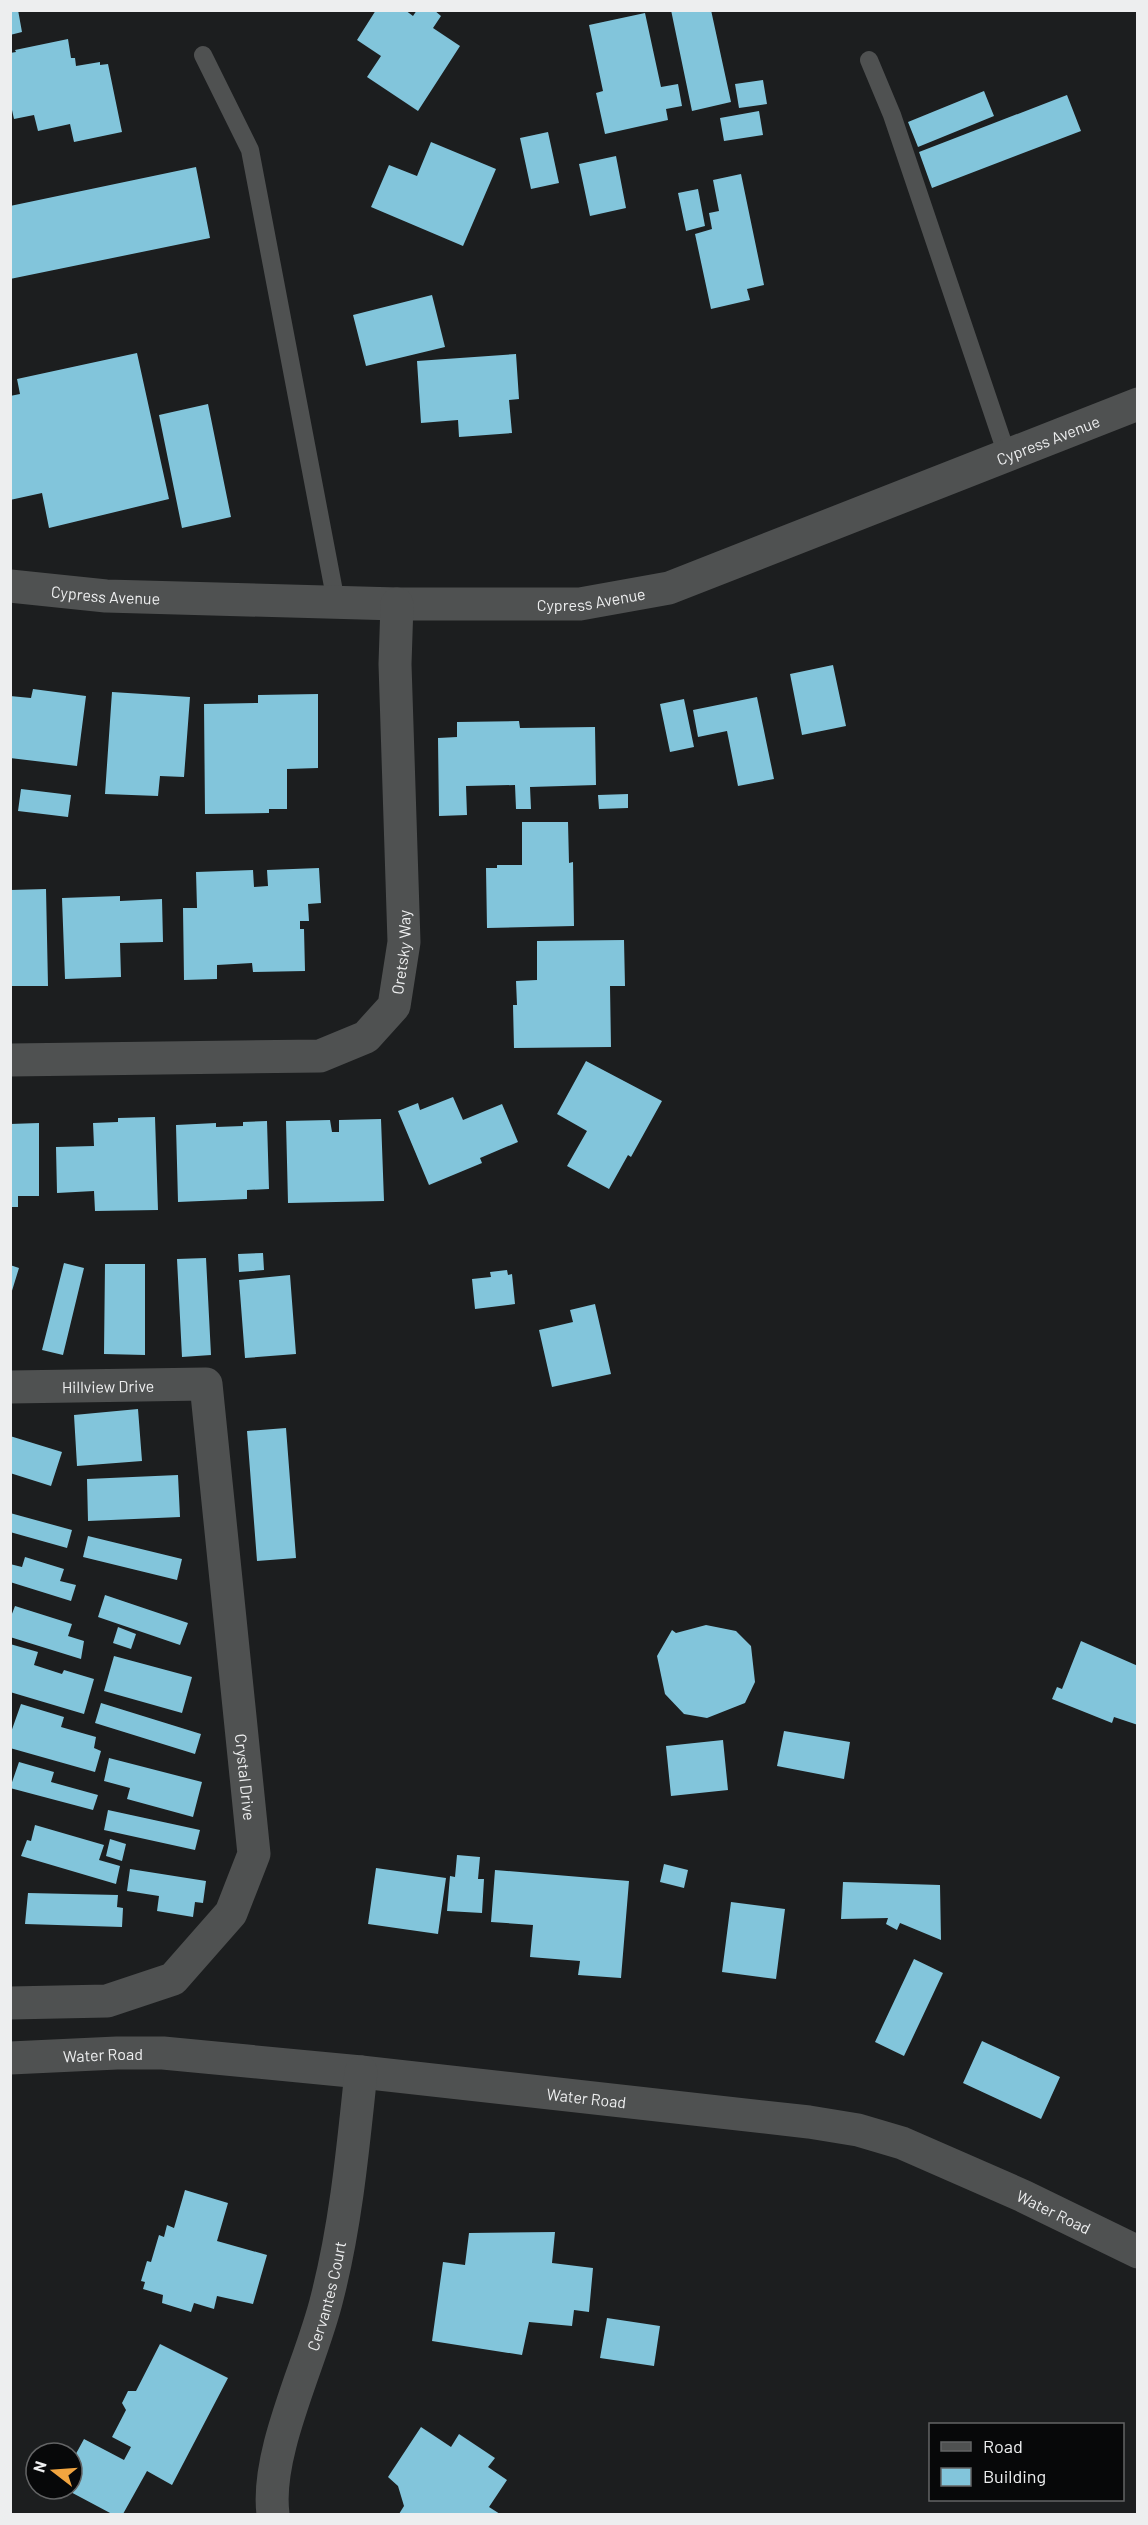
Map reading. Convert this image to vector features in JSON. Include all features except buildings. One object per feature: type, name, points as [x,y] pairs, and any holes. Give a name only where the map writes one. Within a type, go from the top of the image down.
[{"type":"street","name":"Cypress Avenue","points":[[10,586],[106,596],[397,604],[580,604],[669,588],[1137,404]]},
{"type":"street","name":"Oretsky Way","points":[[10,1060],[320,1056],[366,1037],[394,1006],[404,942],[395,664],[397,604]]},
{"type":"street","name":"Hillview Drive","points":[[10,1387],[206,1384]]},
{"type":"street","name":"Crystal Drive","points":[[10,2003],[107,2001],[173,1978],[231,1913],[254,1854],[206,1384]]},
{"type":"street","name":"Water Road","points":[[10,2058],[163,2053],[361,2072],[809,2122],[858,2130],[902,2143],[945,2161],[1137,2252]]},
{"type":"street","name":"Cervantes Court","points":[[273,2514],[271,2501],[281,2441],[312,2350],[327,2299],[338,2248],[347,2199],[361,2072]]},
{"type":"lane","points":[[203,55],[250,150],[336,602]]},
{"type":"lane","points":[[869,60],[892,115],[1007,455]]}]
